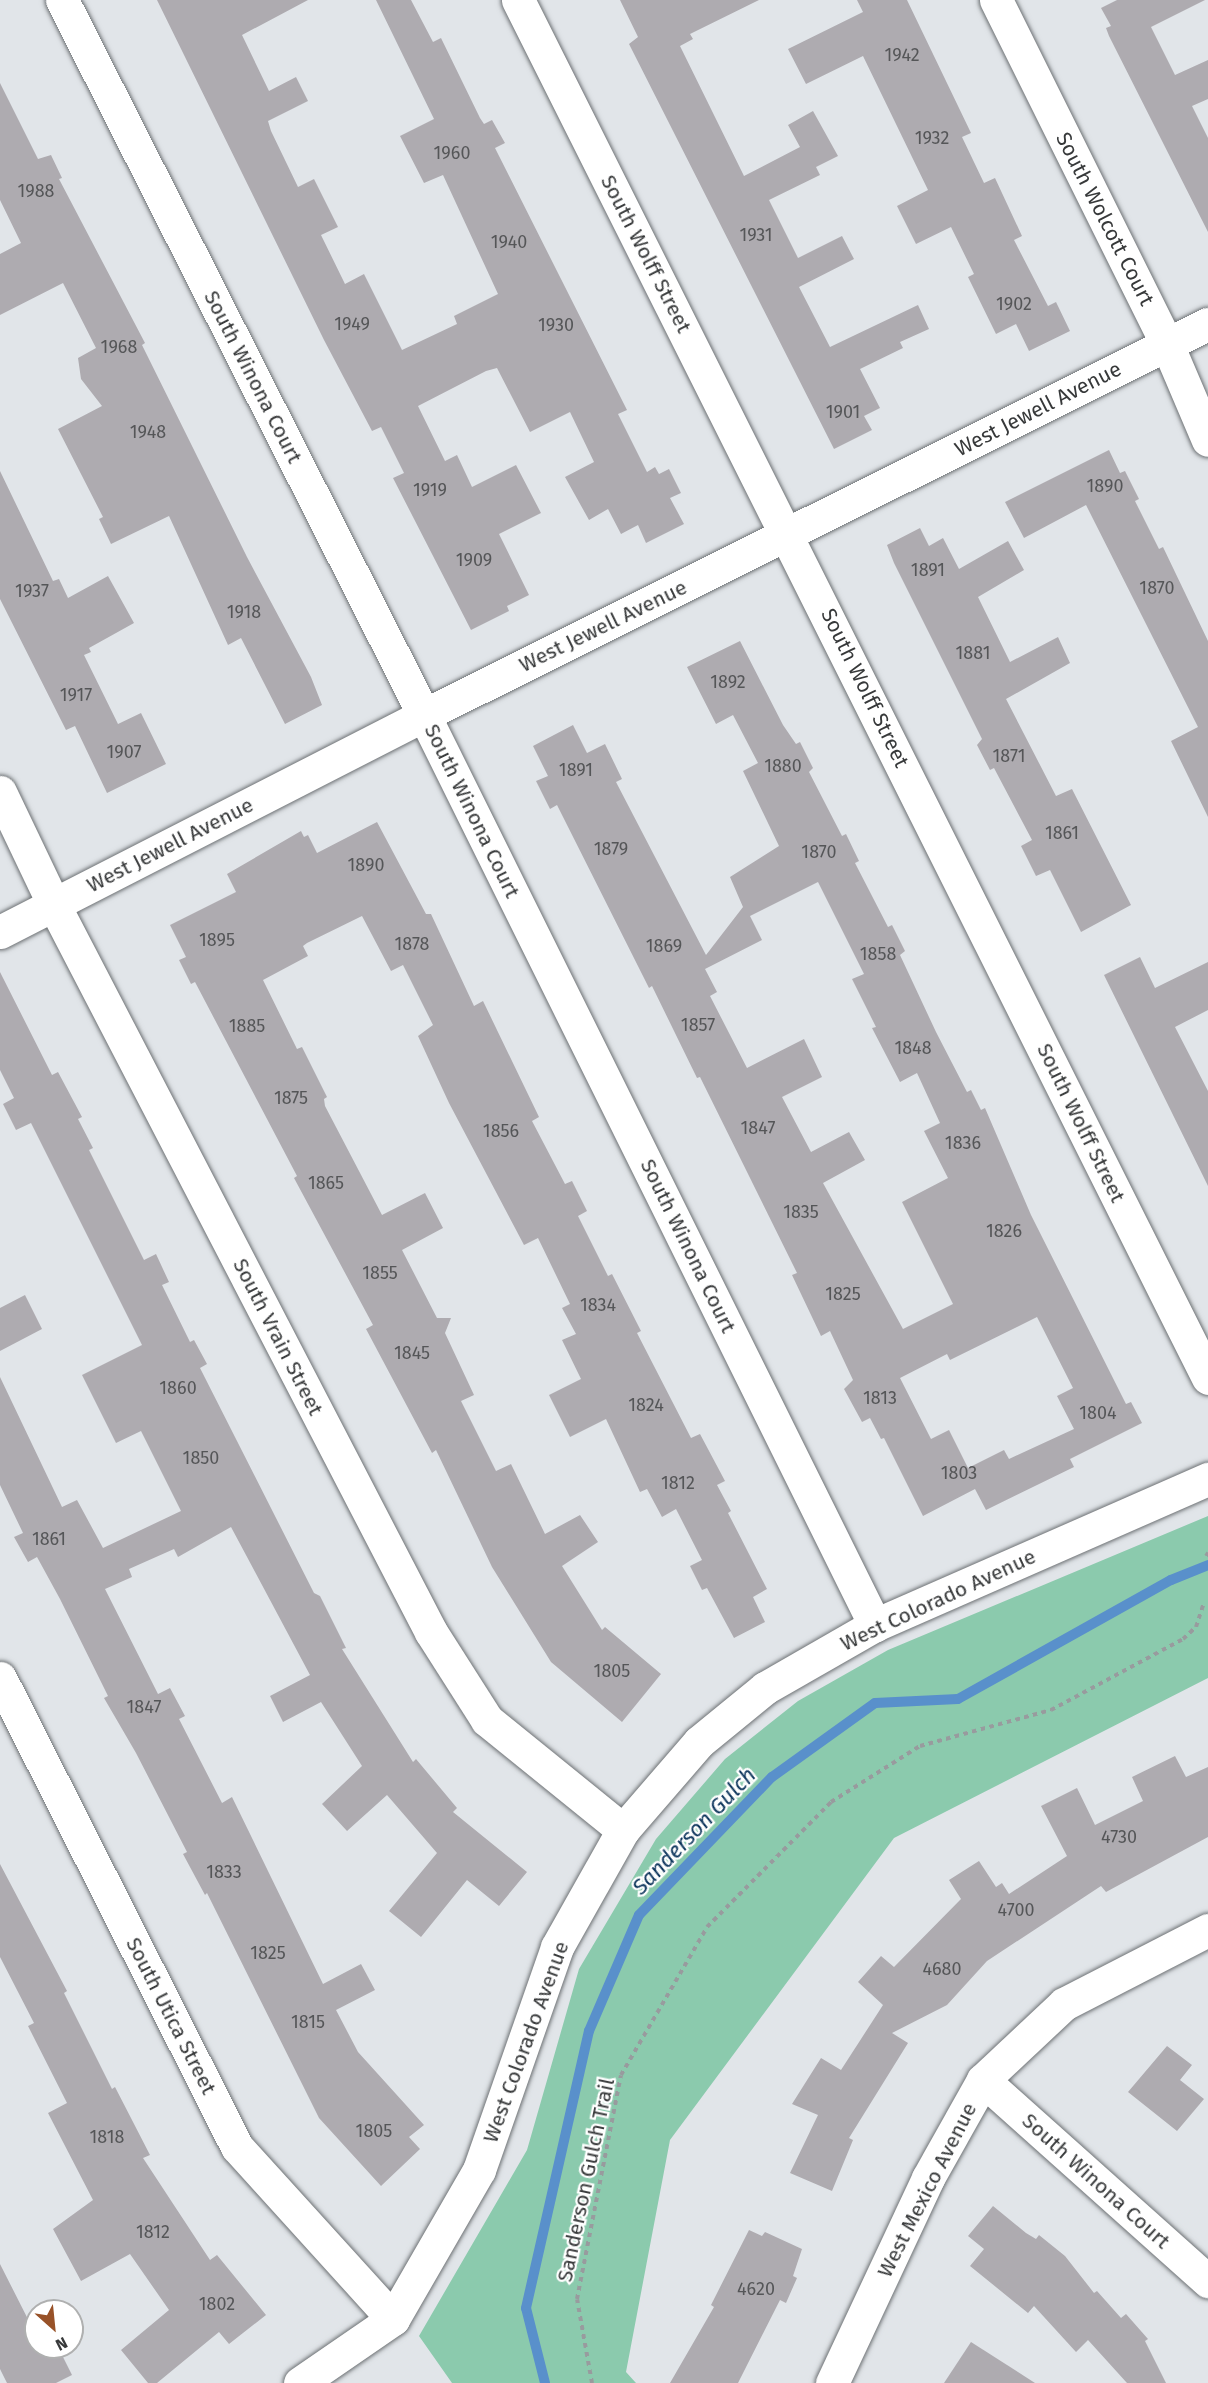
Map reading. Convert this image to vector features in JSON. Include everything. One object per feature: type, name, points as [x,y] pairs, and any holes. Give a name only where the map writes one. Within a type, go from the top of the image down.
[{"type":"street","name":"South Winona Court","points":[[62,0],[424,715],[875,1625]]},
{"type":"street","name":"South Wolff Street","points":[[518,0],[788,534],[1208,1378]]},
{"type":"street","name":"South Wolcott Court","points":[[996,0],[1167,344],[1208,440]]},
{"type":"street","name":"West Jewell Avenue","points":[[0,932],[424,715],[1208,324]]},
{"type":"street","name":"South Vrain Street","points":[[0,792],[54,905],[431,1632],[487,1720],[623,1830]]},
{"type":"street","name":"West Colorado Avenue","points":[[300,2383],[393,2319],[479,2170],[557,1947],[623,1830],[699,1742],[765,1688],[875,1625],[1208,1479]]},
{"type":"street","name":"South Utica Street","points":[[0,1678],[237,2147],[393,2319]]},
{"type":"street","name":"West Mexico Avenue","points":[[832,2383],[928,2178],[983,2080],[1064,2004],[1208,1930]]},
{"type":"street","name":"South Winona Court","points":[[983,2080],[1208,2281]]},
{"type":"path","name":"Sanderson Gulch Trail","points":[[592,2383],[577,2299],[621,2075],[708,1927],[831,1802],[920,1746],[1051,1710],[1183,1639],[1196,1627],[1203,1605]]},
{"type":"green space","points":[[1208,1516],[1208,1678],[894,1838],[670,2140],[626,2372],[636,2383],[452,2383],[419,2336],[527,2150],[579,1969],[656,1839],[725,1759],[798,1701],[888,1650]]},
{"type":"building","points":[[157,0],[308,0],[242,35],[269,91],[296,77],[308,101],[268,121],[271,131],[298,187],[314,179],[338,227],[321,235],[345,284],[364,274],[402,350],[457,324],[454,316],[498,294],[443,175],[424,183],[400,136],[434,119],[376,0],[411,0],[433,42],[441,38],[480,118],[484,124],[492,120],[505,143],[495,148],[627,410],[618,414],[647,472],[655,467],[659,474],[669,469],[681,493],[670,498],[684,524],[646,543],[638,525],[621,534],[608,509],[589,520],[565,477],[594,462],[570,412],[530,432],[497,368],[486,371],[418,406],[445,461],[457,455],[472,487],[516,465],[541,513],[499,534],[529,595],[507,606],[509,611],[471,630],[393,478],[404,473],[381,427],[372,431],[324,340]]},
{"type":"building","points":[[620,0],[759,0],[690,34],[693,39],[680,46],[744,176],[800,147],[788,125],[813,111],[838,156],[816,167],[820,175],[769,200],[798,258],[842,236],[854,259],[799,287],[830,347],[918,305],[929,329],[900,342],[903,348],[860,369],[880,408],[864,416],[872,430],[834,449],[629,44],[638,37]]},
{"type":"building","points":[[857,0],[907,0],[971,133],[962,137],[984,183],[995,178],[1022,236],[1014,240],[1048,306],[1056,302],[1070,331],[1029,351],[1016,324],[996,334],[968,277],[974,274],[951,227],[916,244],[897,206],[928,190],[863,56],[806,84],[788,49],[863,12]]},
{"type":"building","points":[[1117,0],[1205,0],[1151,27],[1175,75],[1208,60],[1208,99],[1192,106],[1208,138],[1208,232],[1109,36],[1106,28],[1111,26],[1101,8]]},
{"type":"building","points":[[0,83],[38,159],[51,155],[62,178],[59,179],[145,343],[142,345],[247,557],[311,677],[322,705],[285,724],[241,638],[228,645],[169,516],[111,544],[99,519],[103,517],[58,429],[102,406],[81,379],[78,358],[96,348],[63,283],[0,315],[0,254],[21,243],[0,200]]},
{"type":"building","points":[[1109,450],[1120,473],[1125,471],[1139,499],[1135,501],[1159,549],[1163,547],[1208,641],[1208,817],[1171,741],[1198,727],[1086,505],[1024,538],[1005,502]]},
{"type":"building","points":[[0,471],[53,581],[59,579],[68,598],[108,576],[134,623],[89,648],[91,652],[84,655],[118,724],[141,713],[166,764],[107,793],[75,726],[66,730],[0,599]]},
{"type":"building","points":[[920,528],[929,546],[943,538],[959,569],[1008,541],[1024,570],[978,597],[1010,662],[1058,637],[1070,663],[1006,699],[1056,796],[1072,789],[1131,905],[1081,932],[1050,870],[1036,876],[1021,846],[1032,840],[994,768],[990,770],[977,745],[982,739],[894,563],[887,545]]},
{"type":"building","points":[[740,641],[783,725],[796,744],[800,742],[813,768],[809,772],[842,836],[846,834],[859,861],[855,863],[888,927],[892,925],[905,951],[900,955],[936,1032],[967,1092],[971,1090],[981,1110],[985,1108],[1031,1215],[1126,1404],[1131,1402],[1142,1423],[1070,1459],[1074,1467],[986,1510],[975,1489],[923,1516],[884,1438],[881,1439],[870,1418],[862,1422],[844,1389],[853,1380],[830,1331],[821,1336],[792,1275],[797,1273],[700,1077],[697,1078],[652,986],[649,988],[557,805],[550,809],[536,781],[548,776],[533,746],[573,725],[587,753],[605,744],[622,779],[616,782],[706,955],[743,907],[730,877],[779,846],[743,771],[758,763],[733,715],[716,724],[687,667]],"holes":[[[818,882],[864,974],[852,979],[876,1027],[872,1028],[900,1082],[917,1073],[940,1123],[924,1131],[948,1178],[902,1202],[953,1304],[903,1329],[823,1183],[865,1160],[849,1132],[811,1152],[782,1097],[822,1077],[804,1039],[747,1068],[710,996],[717,992],[705,969],[762,940],[750,916]],[[1037,1317],[1073,1388],[1057,1396],[1074,1429],[1009,1459],[1004,1450],[968,1468],[949,1430],[931,1439],[900,1378],[947,1354],[950,1360]]]},
{"type":"building","points":[[377,822],[426,914],[431,914],[474,1006],[483,1001],[539,1117],[532,1121],[565,1184],[572,1181],[587,1211],[578,1216],[608,1276],[612,1274],[641,1331],[637,1333],[691,1438],[700,1434],[725,1481],[717,1485],[731,1511],[728,1513],[767,1589],[753,1597],[765,1622],[734,1638],[707,1588],[702,1590],[690,1566],[702,1560],[676,1509],[662,1517],[647,1489],[640,1492],[606,1419],[570,1437],[549,1395],[581,1379],[562,1340],[576,1334],[562,1308],[570,1304],[538,1238],[524,1245],[449,1103],[418,1036],[433,1025],[403,965],[391,971],[362,916],[307,943],[303,946],[308,956],[263,980],[297,1049],[302,1047],[327,1097],[324,1099],[325,1106],[382,1215],[425,1193],[443,1228],[402,1250],[437,1318],[451,1318],[445,1333],[474,1395],[461,1401],[496,1471],[511,1464],[545,1534],[580,1515],[598,1542],[562,1566],[602,1630],[605,1627],[661,1674],[622,1722],[551,1662],[492,1567],[436,1450],[432,1453],[366,1329],[373,1325],[294,1178],[297,1176],[195,982],[191,984],[179,960],[186,957],[170,925],[236,892],[227,874],[301,831],[304,837],[308,835],[317,853]]},
{"type":"building","points":[[1140,957],[1155,988],[1208,962],[1208,1010],[1175,1027],[1208,1091],[1208,1186],[1104,975]]},
{"type":"building","points":[[0,972],[52,1075],[58,1072],[82,1117],[78,1119],[93,1148],[89,1150],[144,1260],[156,1254],[169,1282],[162,1285],[190,1342],[194,1340],[207,1364],[200,1368],[314,1593],[320,1596],[346,1648],[342,1649],[413,1762],[416,1759],[457,1808],[453,1812],[527,1872],[499,1906],[467,1880],[421,1937],[389,1911],[437,1853],[387,1795],[347,1831],[322,1804],[362,1766],[321,1702],[283,1722],[270,1696],[310,1675],[231,1527],[178,1557],[174,1549],[129,1569],[132,1577],[105,1589],[158,1694],[170,1688],[185,1716],[179,1719],[222,1803],[232,1797],[323,1984],[361,1964],[375,1990],[336,2010],[358,2052],[424,2125],[409,2137],[420,2149],[381,2186],[319,2118],[207,1893],[205,1895],[183,1854],[187,1852],[136,1753],[104,1698],[108,1696],[60,1599],[37,1557],[28,1562],[14,1537],[23,1533],[0,1485],[0,1377],[62,1507],[77,1500],[103,1548],[181,1511],[141,1431],[116,1443],[82,1375],[142,1345],[31,1123],[16,1130],[3,1104],[14,1098],[0,1070]]},
{"type":"building","points":[[25,1295],[42,1329],[0,1351],[0,1308]]},
{"type":"building","points":[[1175,1756],[1186,1777],[1208,1767],[1208,1837],[1106,1892],[1101,1886],[987,1961],[947,2005],[892,2033],[908,2043],[849,2138],[853,2140],[832,2191],[790,2173],[818,2115],[792,2104],[821,2058],[841,2070],[883,2005],[858,1982],[881,1956],[894,1967],[961,1899],[949,1880],[979,1861],[996,1887],[1002,1883],[1009,1894],[1067,1856],[1041,1806],[1077,1788],[1095,1825],[1143,1801],[1132,1777]]},
{"type":"building","points":[[0,1864],[67,1991],[64,1993],[112,2089],[115,2087],[150,2155],[143,2158],[210,2260],[217,2255],[266,2315],[229,2344],[219,2332],[157,2383],[148,2383],[121,2350],[169,2310],[130,2254],[81,2281],[53,2229],[93,2200],[48,2113],[67,2103],[28,2026],[34,2023],[0,1957]]},
{"type":"building","points":[[1167,2046],[1192,2065],[1180,2080],[1204,2099],[1177,2131],[1128,2092]]},
{"type":"building","points":[[993,2206],[1026,2233],[1036,2239],[1039,2235],[1065,2256],[1094,2293],[1097,2291],[1121,2318],[1126,2314],[1148,2339],[1145,2341],[1166,2383],[1127,2383],[1088,2340],[1076,2352],[1034,2306],[1028,2313],[970,2266],[984,2249],[968,2236]]},
{"type":"building","points":[[749,2230],[762,2236],[765,2232],[802,2249],[793,2276],[797,2278],[786,2303],[780,2300],[738,2383],[670,2383],[714,2307],[711,2305]]},
{"type":"building","points":[[0,2264],[24,2311],[24,2359],[64,2359],[72,2375],[56,2383],[7,2383],[0,2369]]},
{"type":"building","points":[[971,2342],[1035,2383],[944,2383]]},
{"type":"waterway","name":"Sanderson Gulch","points":[[545,2383],[526,2308],[589,2031],[639,1915],[772,1777],[875,1703],[958,1699],[1171,1580],[1208,1565]]}]
